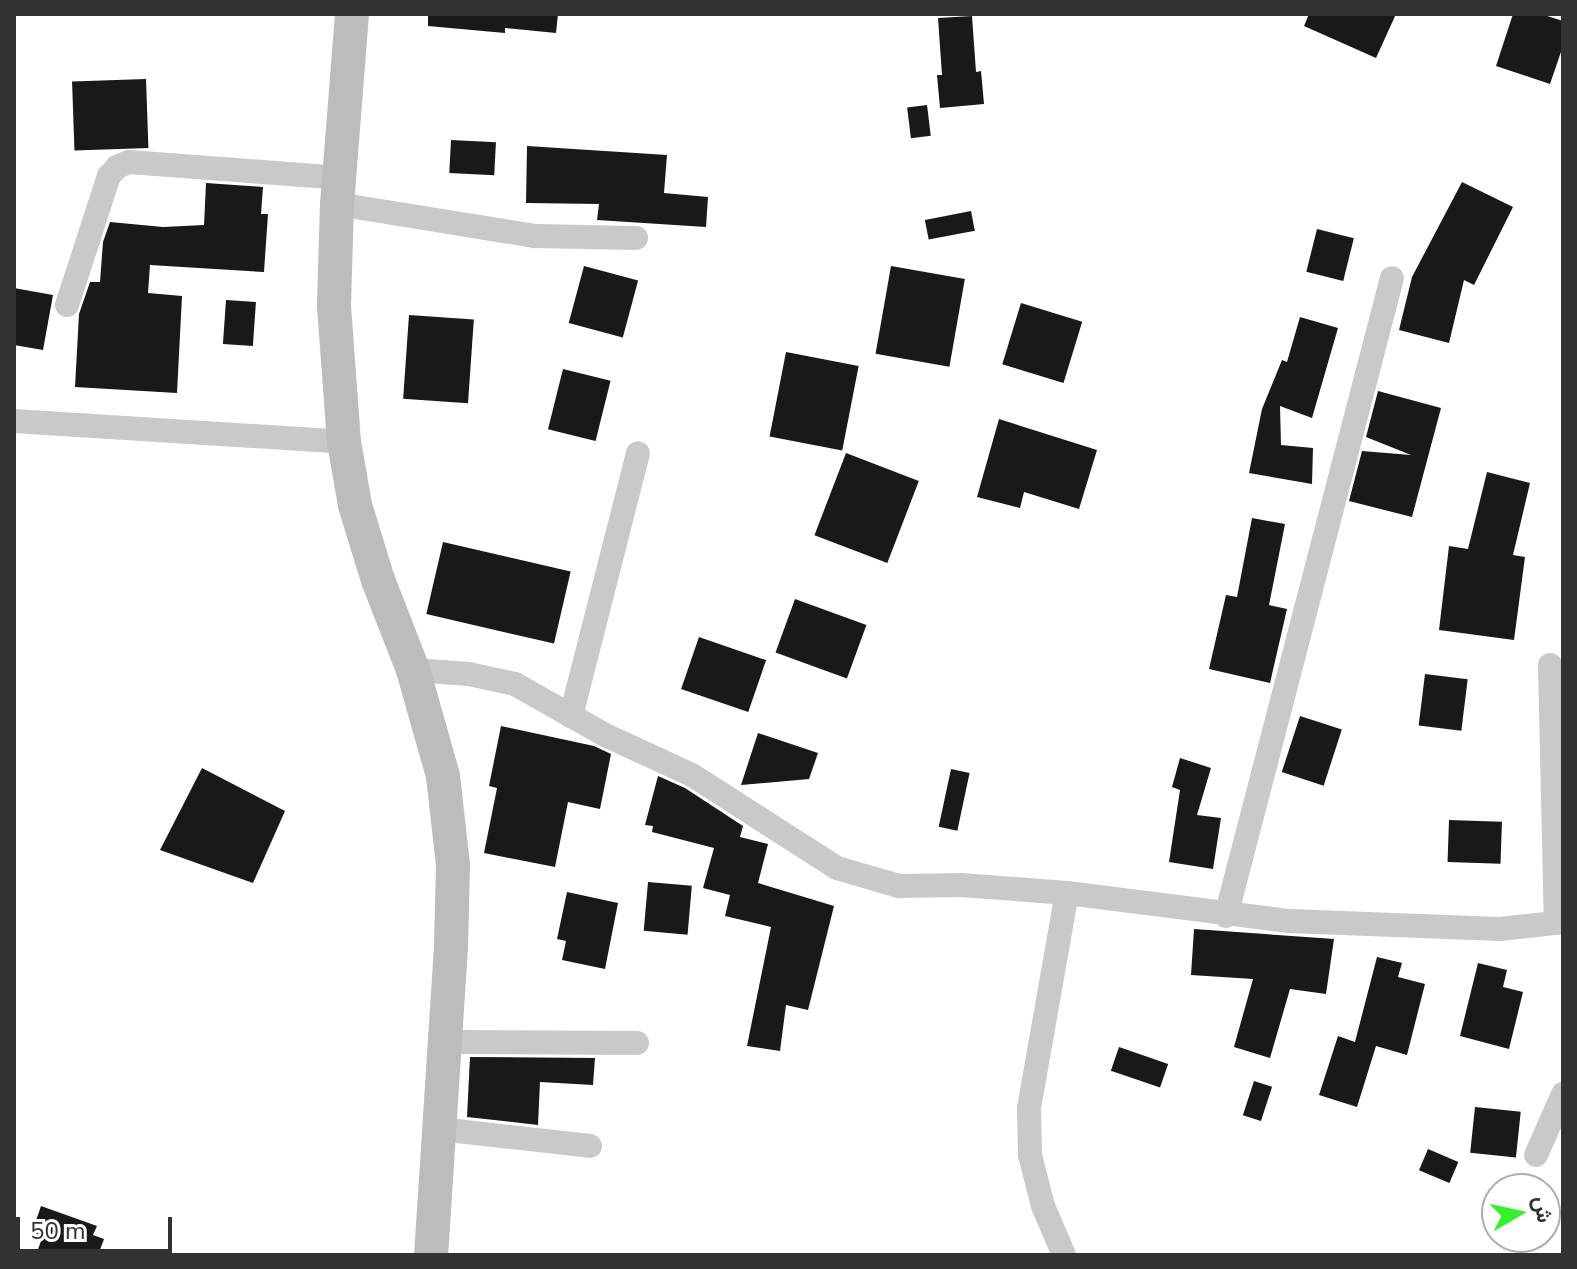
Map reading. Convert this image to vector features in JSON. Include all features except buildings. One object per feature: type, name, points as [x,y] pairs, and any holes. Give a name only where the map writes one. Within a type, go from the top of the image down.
[{"type":"street","points":[[352,14],[338,191],[334,306],[344,442],[355,505],[378,580],[413,670],[443,776],[453,865],[431,1255]]},
{"type":"street","points":[[67,305],[109,176],[117,167],[129,162],[338,191],[535,236],[636,238]]},
{"type":"street","points":[[1226,916],[1392,278]]},
{"type":"street","points":[[14,421],[344,442]]},
{"type":"street","points":[[571,716],[638,453]]},
{"type":"street","points":[[413,670],[469,674],[515,684],[571,716],[692,775],[837,868],[899,886],[961,885],[1067,893],[1226,916],[1500,929],[1560,923],[1550,665]]},
{"type":"street","points":[[1064,1255],[1043,1206],[1030,1155],[1029,1108],[1067,893]]},
{"type":"street","points":[[444,1042],[637,1043]]},
{"type":"street","points":[[1536,1155],[1563,1094]]},
{"type":"street","points":[[439,1129],[590,1146]]}]
